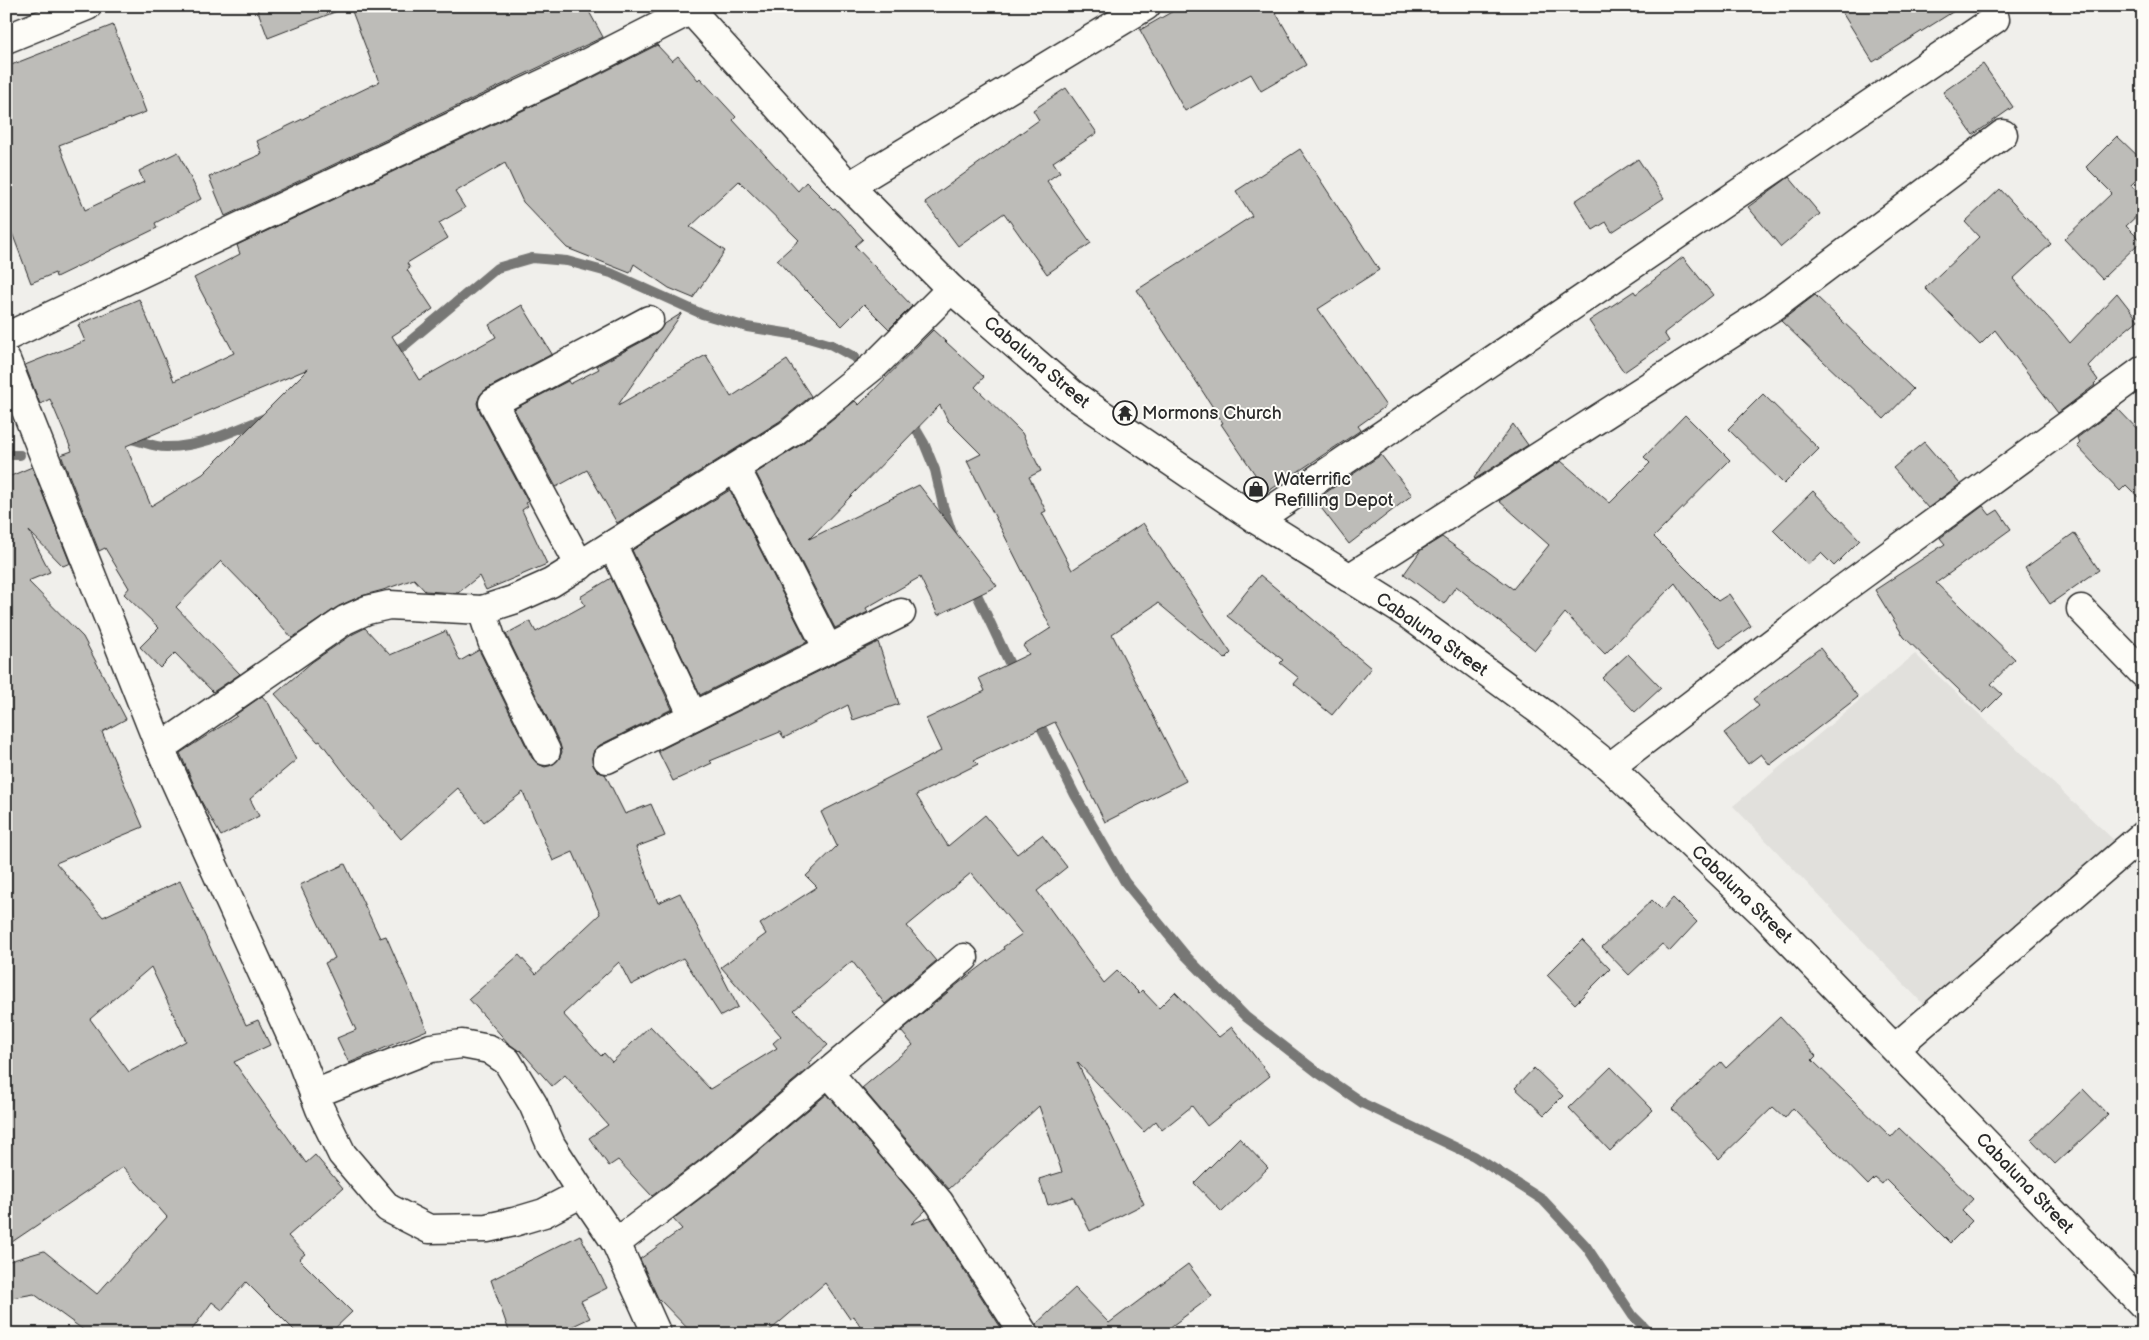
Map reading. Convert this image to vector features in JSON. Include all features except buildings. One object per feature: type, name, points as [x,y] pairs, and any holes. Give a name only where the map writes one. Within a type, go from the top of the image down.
[{"type":"street","points":[[6,39],[87,6]]},
{"type":"street","points":[[849,186],[1146,6]]},
{"type":"street","points":[[6,337],[578,67],[689,8]]},
{"type":"street","name":"Cabaluna Street","points":[[689,8],[849,186],[951,289],[1072,394],[1257,520],[1421,624],[1547,716],[1610,767],[1764,914],[1896,1048],[2143,1306]]},
{"type":"street","points":[[1257,520],[1995,18]]},
{"type":"street","points":[[1349,578],[1773,307],[2003,134]]},
{"type":"street","points":[[160,748],[345,620],[367,610],[389,605],[482,610],[536,590],[580,566],[789,434],[825,407],[876,364],[951,289]]},
{"type":"street","points":[[580,566],[493,403],[649,320]]},
{"type":"street","points":[[6,360],[160,748],[297,1049],[314,1094],[342,1154],[388,1208],[429,1229],[487,1228],[514,1222],[544,1213],[582,1193]]},
{"type":"street","points":[[1610,767],[1843,589],[2143,370]]},
{"type":"street","points":[[736,468],[828,649]]},
{"type":"street","points":[[613,546],[692,716]]},
{"type":"street","points":[[2081,609],[2143,673]]},
{"type":"street","points":[[482,610],[492,641],[546,751]]},
{"type":"street","points":[[607,759],[902,613]]},
{"type":"street","points":[[1896,1048],[2143,835]]},
{"type":"street","points":[[616,1244],[711,1171],[964,958]]},
{"type":"street","points":[[314,1094],[431,1048],[462,1044],[489,1049],[506,1061],[533,1104],[551,1145],[616,1244],[657,1334]]},
{"type":"street","points":[[829,1073],[940,1202],[1024,1334]]},
{"type":"shaded area","points":[[1915,654],[2116,842],[1924,1005],[1733,806]]},
{"type":"waterway","points":[[389,354],[404,346],[497,268],[532,258],[567,261],[611,273],[702,314],[747,327],[798,335],[832,345],[854,357]]},
{"type":"waterway","points":[[129,439],[167,447],[193,444],[218,437],[268,417]]},
{"type":"waterway","points":[[910,419],[924,443],[935,470],[943,506],[953,536]]},
{"type":"waterway","points":[[6,455],[20,455]]},
{"type":"waterway","points":[[972,584],[1015,675]]},
{"type":"waterway","points":[[1036,717],[1075,795],[1125,882],[1186,956],[1246,1017],[1317,1072],[1364,1104],[1474,1156],[1543,1200],[1586,1246],[1633,1316],[1651,1334]]},
{"type":"place","name":"Mormons Church","points":[[1125,413]]},
{"type":"place","name":"Waterrific Refilling Depot","points":[[1256,489]]}]
